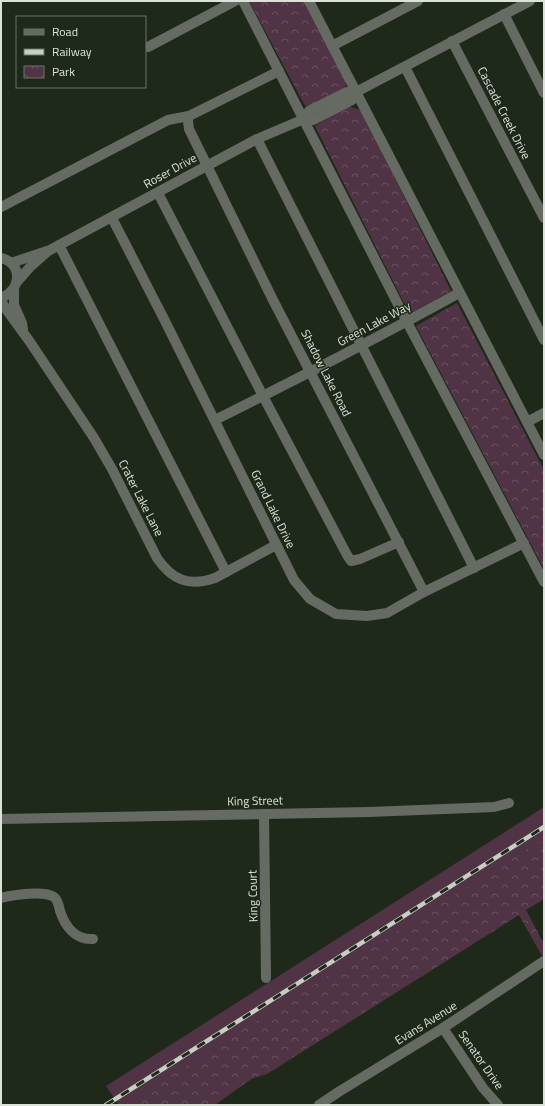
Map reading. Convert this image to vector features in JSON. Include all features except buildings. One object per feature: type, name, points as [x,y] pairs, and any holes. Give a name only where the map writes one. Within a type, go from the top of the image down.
[{"type":"street","points":[[148,47],[235,1]]},
{"type":"street","points":[[243,1],[407,322],[544,582]]},
{"type":"street","points":[[309,1],[544,455]]},
{"type":"street","points":[[332,46],[418,1]]},
{"type":"street","name":"Roser Drive","points":[[11,263],[54,247],[112,218],[257,139],[304,119],[309,111],[346,92],[356,92],[530,1]]},
{"type":"street","points":[[504,14],[544,93]]},
{"type":"street","name":"Cascade Creek Drive","points":[[452,42],[544,218]]},
{"type":"street","points":[[405,66],[544,340]]},
{"type":"street","points":[[1,206],[168,120],[189,116],[279,71]]},
{"type":"street","name":"Shadow Lake Road","points":[[189,116],[189,129],[273,300],[424,592]]},
{"type":"street","points":[[257,139],[474,568]]},
{"type":"street","points":[[158,193],[263,396],[351,561],[360,559],[399,542]]},
{"type":"street","name":"Grand Lake Drive","points":[[112,218],[215,420],[294,580],[310,599],[336,614],[367,616],[387,613],[424,592],[524,543]]},
{"type":"street","points":[[54,247],[226,572]]},
{"type":"street","name":"Roser Drive","points":[[1,299],[8,295],[30,267],[54,247]]},
{"type":"street","points":[[1,258],[11,263]]},
{"type":"street","name":"Crater Lake Lane","points":[[11,263],[17,274],[14,305],[22,323],[25,335]]},
{"type":"street","name":"Green Lake Way","points":[[215,420],[361,346],[459,293]]},
{"type":"street","name":"Crater Lake Lane","points":[[1,299],[6,310],[25,335],[94,438],[164,569],[173,576],[185,581],[195,583],[206,582],[276,544]]},
{"type":"street","points":[[527,422],[544,413]]},
{"type":"street","name":"King Street","points":[[1,819],[470,808],[494,807],[509,803]]},
{"type":"street","name":"King Court","points":[[264,814],[266,978]]},
{"type":"street","points":[[1,898],[19,895],[45,894],[52,896],[56,900],[68,928],[79,936],[87,939],[93,939]]},
{"type":"street","name":"Evans Avenue","points":[[319,1105],[443,1028],[544,961]]},
{"type":"street","name":"Senator Drive","points":[[443,1028],[483,1088],[498,1105]]},
{"type":"green space","points":[[249,1],[304,1],[345,79],[346,86],[342,92],[311,107],[306,106]]},
{"type":"green space","points":[[347,106],[361,110],[451,291],[413,312],[404,303],[315,126]]},
{"type":"green space","points":[[457,303],[544,470],[544,569],[416,326]]},
{"type":"green space","points":[[544,807],[544,879],[213,1105],[119,1105],[106,1086]]},
{"type":"green space","points":[[544,838],[544,899],[526,910],[544,944],[544,955],[542,956],[519,915],[267,1074],[251,1079],[215,1105],[125,1105]]},
{"type":"railway","points":[[106,1105],[544,827]]}]
